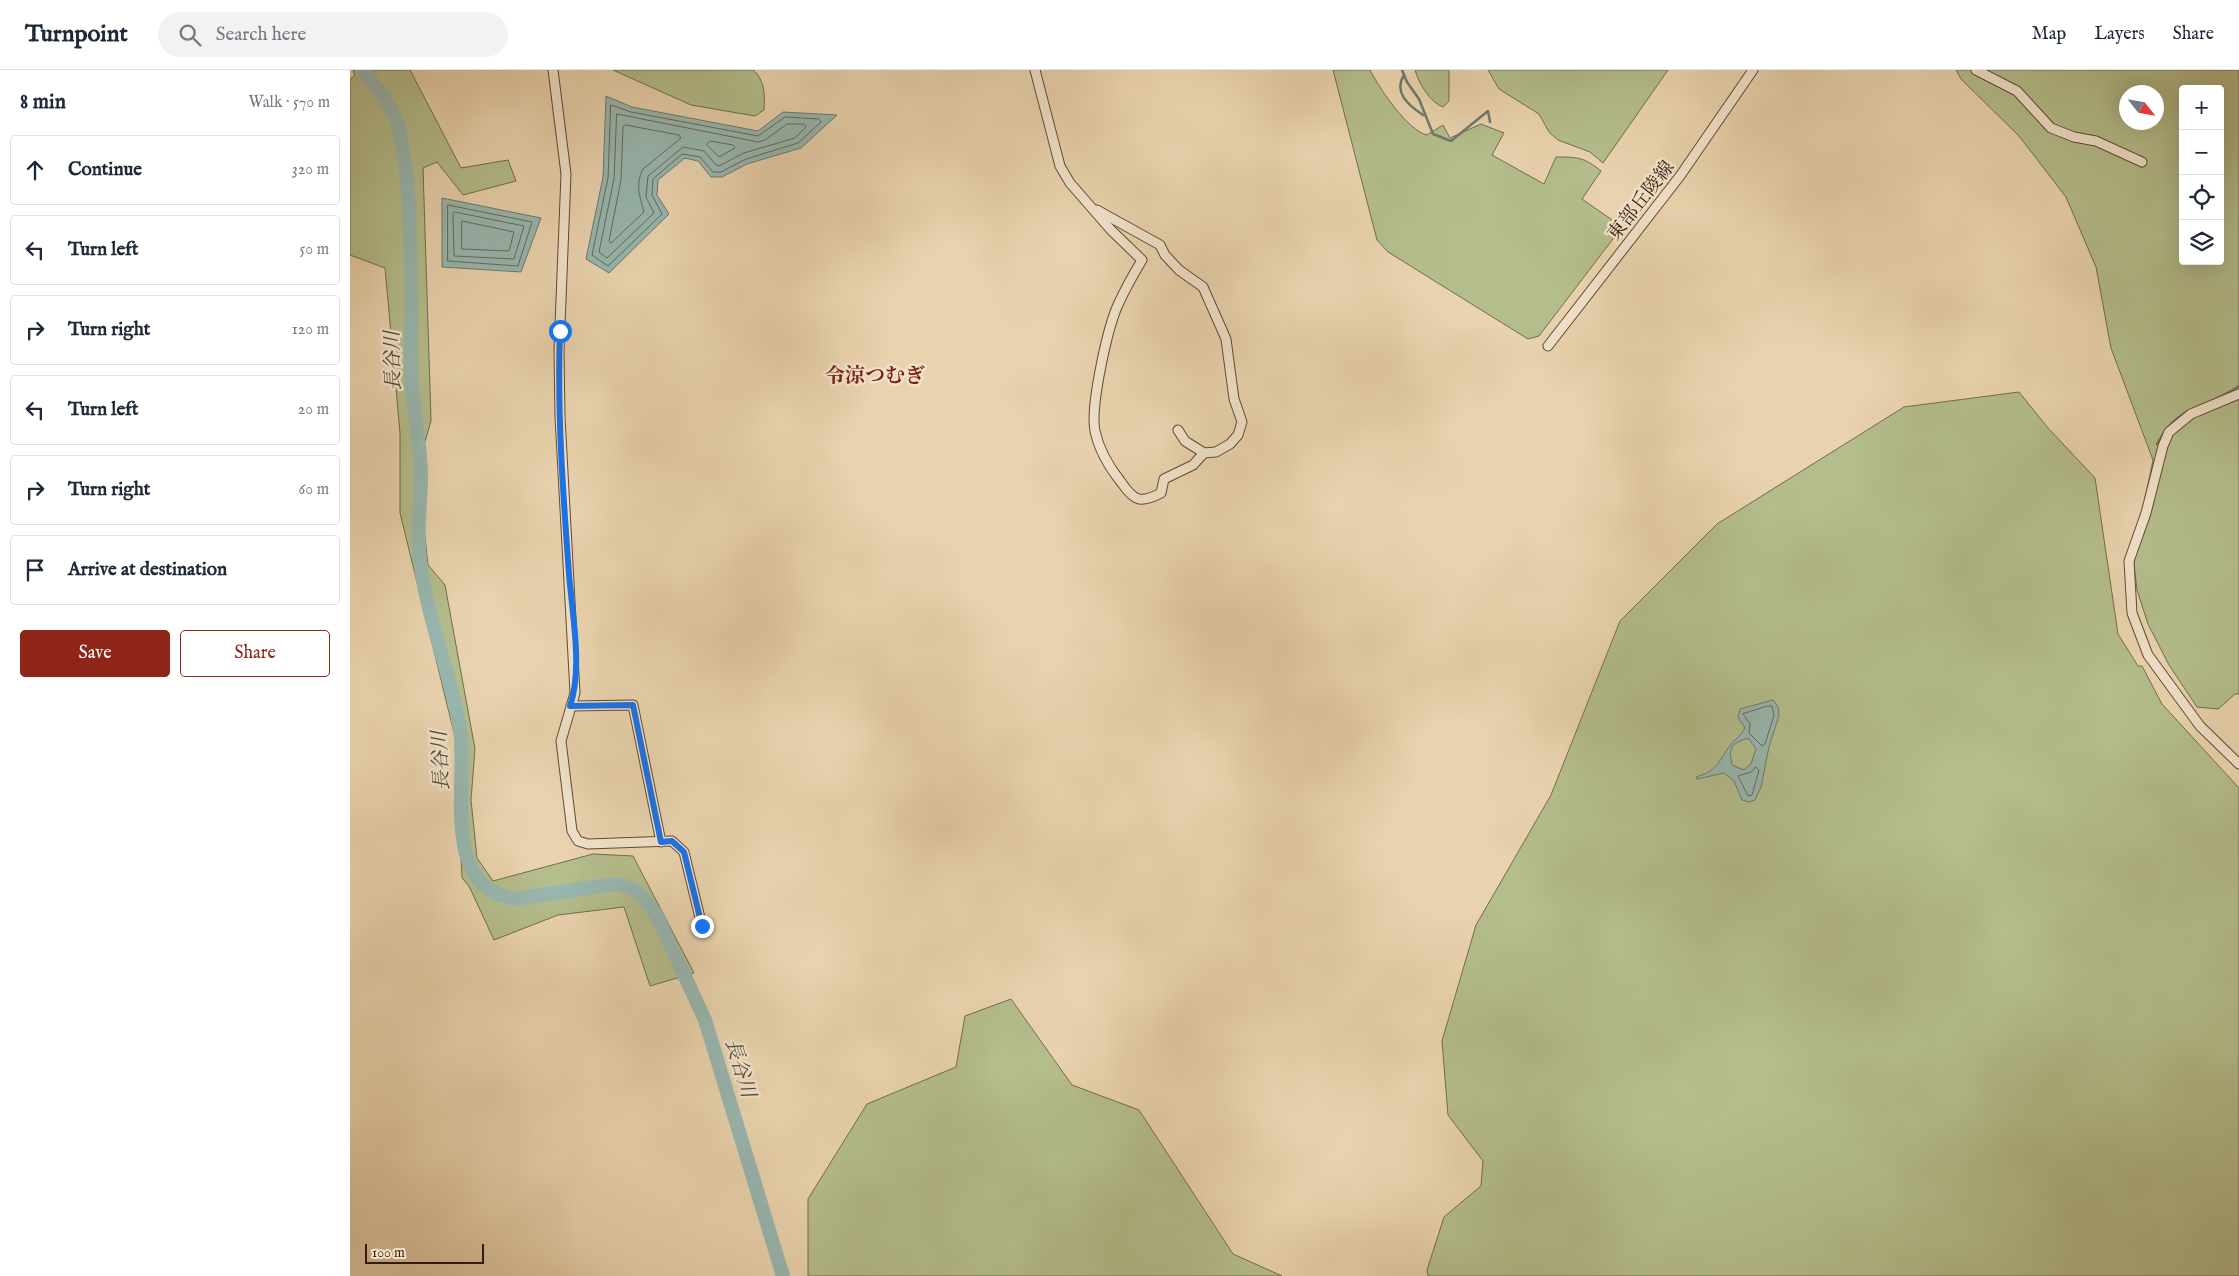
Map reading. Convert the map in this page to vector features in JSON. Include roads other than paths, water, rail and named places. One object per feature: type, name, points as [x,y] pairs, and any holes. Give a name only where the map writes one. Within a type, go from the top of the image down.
[{"type":"street","points":[[553,70],[566,174],[559,350],[560,417],[575,692],[561,740],[572,831],[578,841],[588,844],[672,841],[684,852],[702,926]]},
{"type":"street","points":[[1035,70],[1060,166],[1070,183],[1088,205],[1142,260],[1116,309],[1102,366],[1094,405],[1095,430],[1102,454],[1130,495],[1140,500],[1151,498],[1161,493],[1164,479],[1193,464],[1204,453]]},
{"type":"street","name":"東部丘陵線","points":[[1548,346],[1680,176],[1753,70]]},
{"type":"street","points":[[1976,70],[2017,91],[2051,128],[2074,137],[2096,141],[2142,162]]},
{"type":"street","points":[[1088,205],[1160,245],[1165,255],[1179,270],[1203,287],[1226,340],[1234,399],[1242,422],[1238,435],[1230,444],[1216,452],[1204,453],[1185,441],[1178,430]]},
{"type":"street","points":[[2239,394],[2190,414],[2170,432],[2163,446],[2146,513],[2129,560],[2132,613],[2148,655],[2200,726],[2239,764]]},
{"type":"street","points":[[570,706],[633,705],[661,842]]},
{"type":"water","points":[[606,96],[632,107],[758,131],[783,112],[837,115],[801,148],[747,164],[722,177],[711,177],[698,161],[685,158],[658,180],[657,195],[669,214],[609,273],[586,259],[603,177]]},
{"type":"water","points":[[442,198],[541,218],[521,272],[442,267]]},
{"type":"water","points":[[1773,700],[1778,707],[1779,715],[1769,747],[1761,787],[1755,800],[1749,802],[1742,800],[1734,781],[1724,773],[1697,779],[1696,777],[1710,771],[1718,764],[1745,728],[1738,717],[1740,709]],"holes":[[[1744,739],[1749,739],[1756,749],[1751,764],[1744,770],[1732,765],[1730,753],[1733,745]]]},
{"type":"waterway","name":"長谷川","points":[[363,70],[394,114],[399,130],[406,173],[410,239],[411,378],[421,465],[419,550],[426,596],[456,707],[460,730],[462,752],[462,831],[466,855],[475,876],[491,891],[515,899],[607,885],[622,885],[635,890],[646,900],[658,918],[705,1020],[783,1276]]},
{"type":"waterway","points":[[1402,70],[1407,82],[1419,99],[1433,134],[1451,141],[1488,111],[1490,122]]},
{"type":"waterway","points":[[1404,75],[1401,81],[1401,92],[1407,102],[1423,115]]},
{"type":"waterway","points":[[2157,444],[2166,430],[2184,414],[2239,386]]},
{"type":"district","name":"令涼つむぎ","points":[[875,375]]}]
